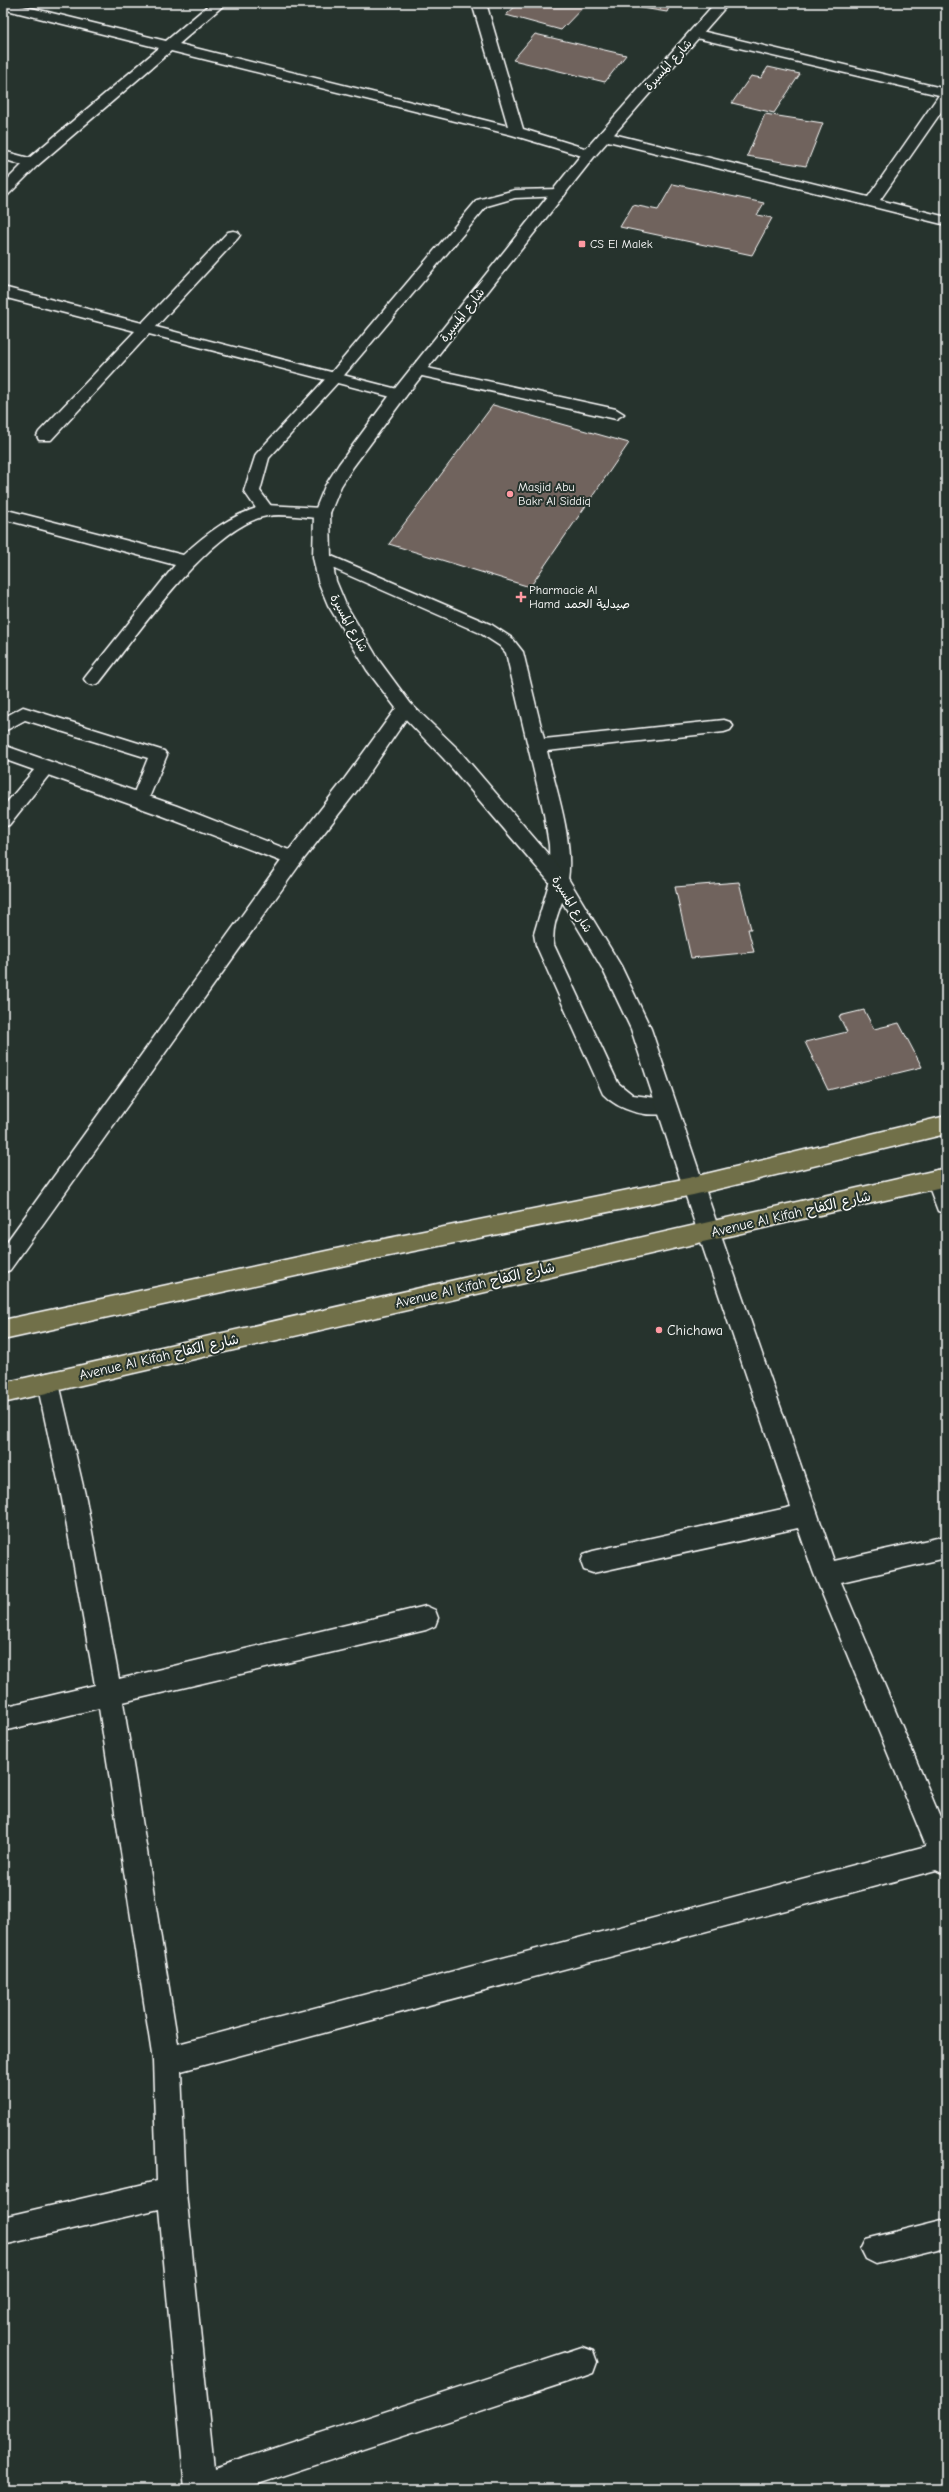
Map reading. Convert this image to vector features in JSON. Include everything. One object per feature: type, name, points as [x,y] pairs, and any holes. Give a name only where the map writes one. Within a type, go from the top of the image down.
[{"type":"main road","points":[[3,1330],[364,1252],[693,1186],[946,1125]]},
{"type":"main road","name":"Avenue Al Kifah شارع الكفاح","points":[[3,1393],[136,1361],[709,1233],[941,1178]]},
{"type":"street","points":[[36,14],[46,3]]},
{"type":"street","points":[[3,192],[32,163],[170,47],[219,3]]},
{"type":"street","points":[[479,3],[517,132]]},
{"type":"street","name":"شارع المسيرة","points":[[722,3],[697,34],[589,154],[399,394],[347,464],[333,486],[322,513],[322,557],[327,582],[337,605],[373,666],[405,708],[451,754],[559,880],[611,966],[641,1029],[665,1106],[826,1574],[945,1858]]},
{"type":"street","points":[[3,6],[517,132],[589,154]]},
{"type":"street","points":[[697,34],[946,94],[871,203]]},
{"type":"street","points":[[605,136],[946,221]]},
{"type":"street","points":[[3,155],[32,163]]},
{"type":"street","points":[[45,436],[148,329],[233,235]]},
{"type":"street","points":[[3,292],[399,394]]},
{"type":"street","points":[[93,679],[186,562],[211,539],[239,520],[266,510],[322,513]]},
{"type":"street","points":[[3,514],[186,562]]},
{"type":"street","points":[[3,752],[140,800],[293,859],[352,783],[405,708]]},
{"type":"street","points":[[941,1178],[946,1205]]},
{"type":"street","points":[[48,1383],[74,1499],[109,1692],[167,2061],[172,2192],[200,2489],[582,2362]]},
{"type":"street","points":[[593,1562],[805,1515]]},
{"type":"street","points":[[826,1574],[946,1547]]},
{"type":"street","points":[[3,1719],[109,1692],[426,1618]]},
{"type":"street","points":[[167,2061],[945,1858]]},
{"type":"street","points":[[3,2231],[172,2192]]},
{"type":"street","points":[[876,2249],[946,2233]]},
{"type":"lane","points":[[266,510],[252,491],[262,457],[335,378],[482,204],[515,194],[559,193]]},
{"type":"lane","points":[[418,371],[616,414]]},
{"type":"lane","points":[[322,557],[486,629],[506,642],[514,652],[553,814],[558,845],[559,880],[543,934],[545,945],[610,1088],[617,1098],[628,1104],[665,1106]]},
{"type":"lane","points":[[3,726],[23,713],[158,755],[140,800]]},
{"type":"lane","points":[[536,746],[724,726]]},
{"type":"lane","points":[[3,820],[46,768]]},
{"type":"lane","points":[[3,1264],[293,859]]},
{"type":"building","points":[[519,3],[587,3],[561,30],[506,15]]},
{"type":"building","points":[[611,3],[671,3],[667,12]]},
{"type":"building","points":[[535,34],[626,55],[605,82],[513,60]]},
{"type":"building","points":[[768,67],[800,74],[774,113],[732,103],[751,76],[761,78]]},
{"type":"building","points":[[765,114],[823,123],[806,166],[747,156]]},
{"type":"building","points":[[673,184],[764,203],[757,215],[772,218],[752,255],[620,227],[633,205],[658,210]]},
{"type":"building","name":"Masjid Abu Bakr Al Siddiq","points":[[493,405],[629,443],[530,587],[389,544]]},
{"type":"building","points":[[739,882],[751,929],[748,929],[754,952],[691,958],[675,887]]},
{"type":"building","points":[[864,1010],[874,1029],[899,1023],[922,1067],[828,1090],[805,1042],[847,1032],[839,1016]]},
{"type":"place","name":"CS El Malek","points":[[582,244]]},
{"type":"place","name":"Masjid Abu Bakr Al Siddiq","points":[[510,494]]},
{"type":"place","name":"Pharmacie Al Hamd صيدلية الحمد","points":[[521,597]]},
{"type":"place","name":"Chichawa","points":[[659,1330]]}]
